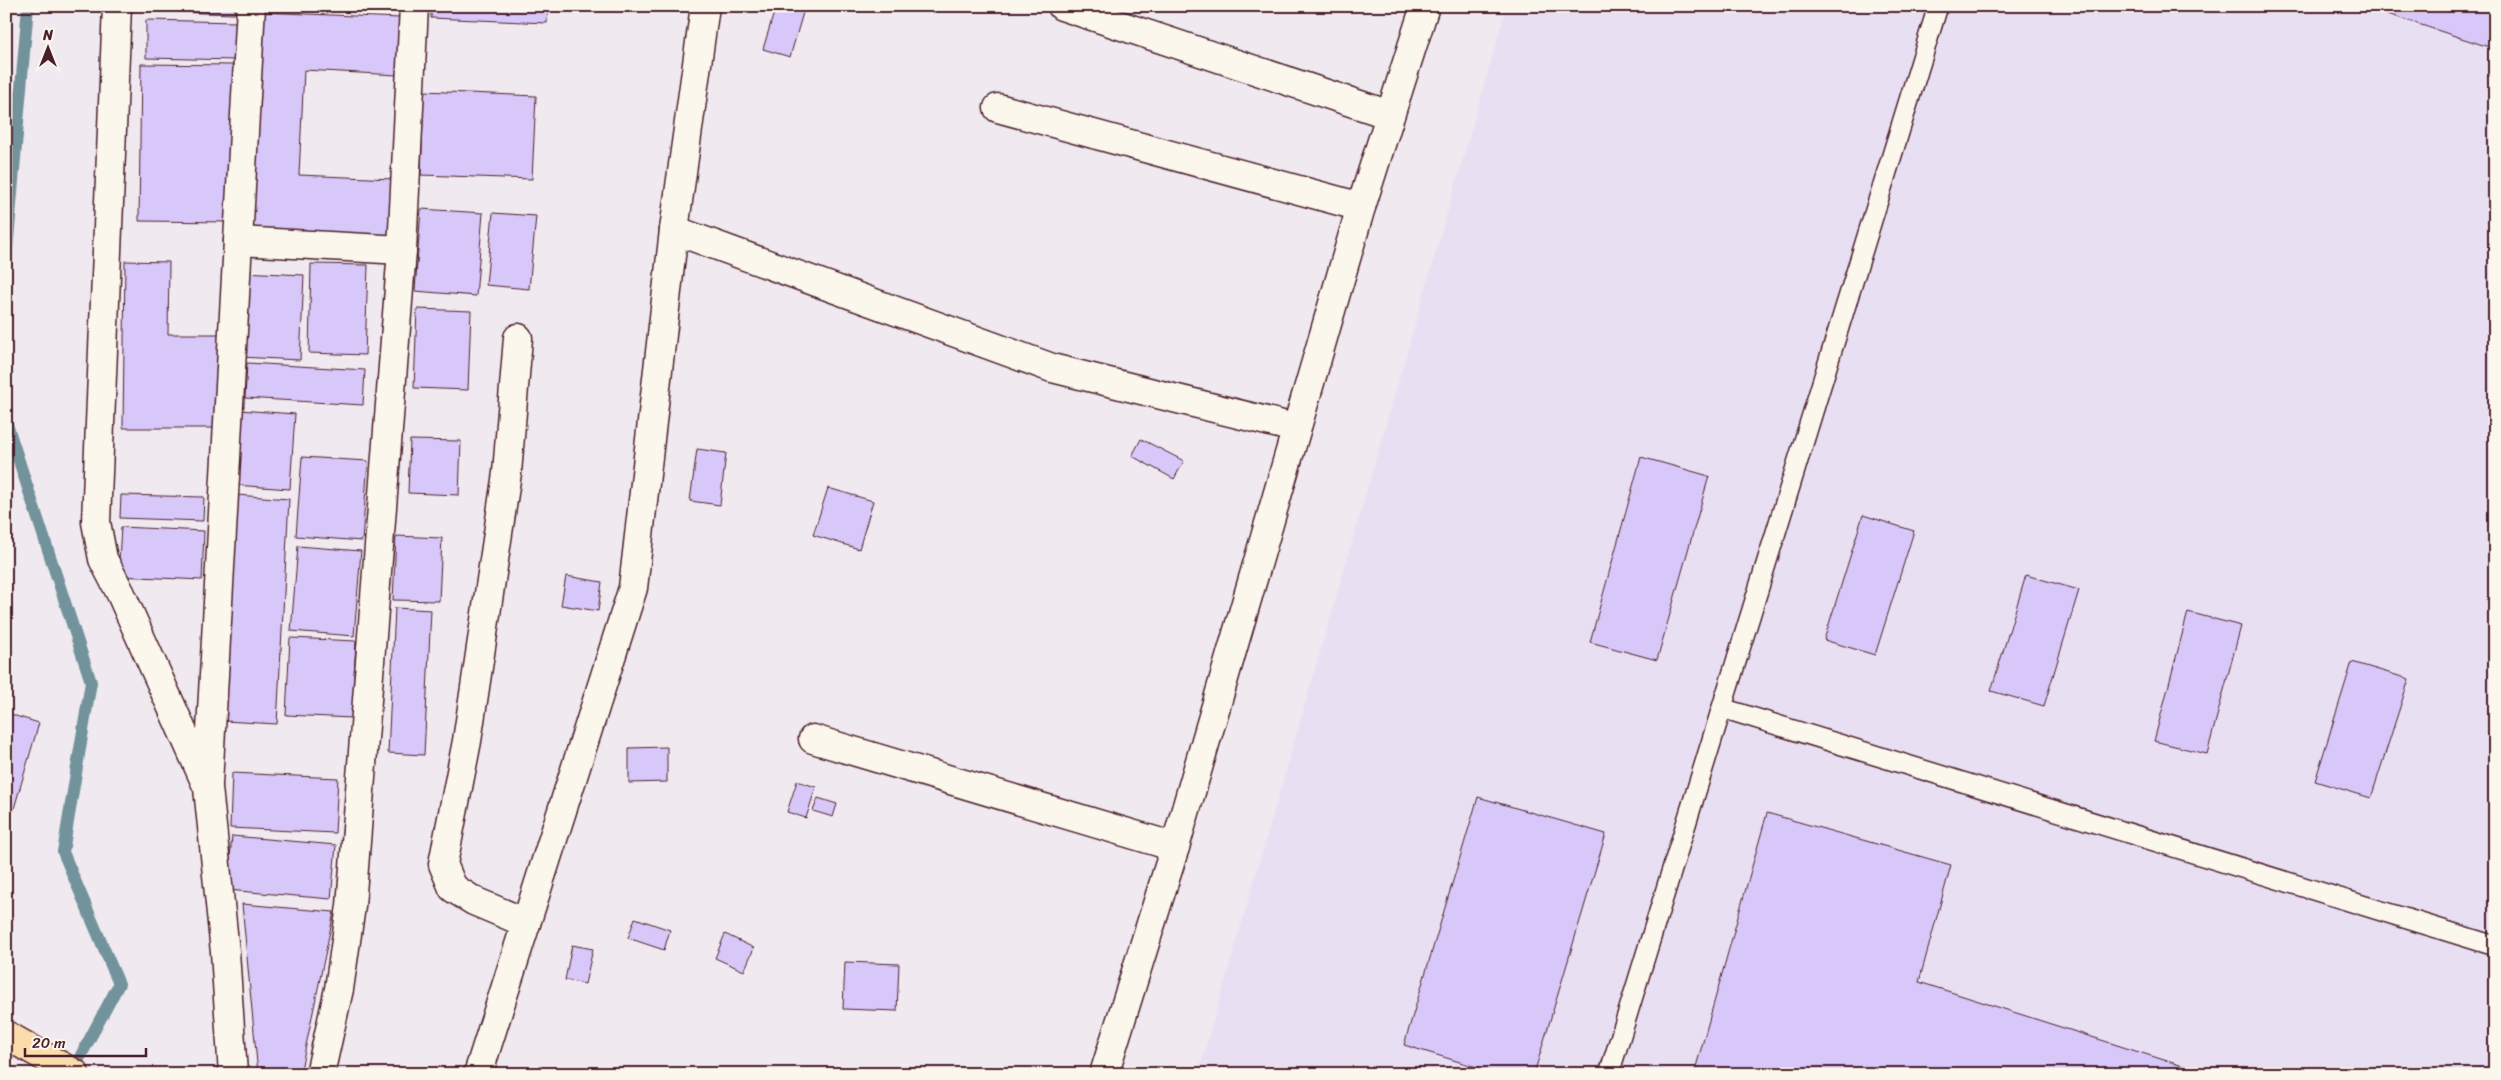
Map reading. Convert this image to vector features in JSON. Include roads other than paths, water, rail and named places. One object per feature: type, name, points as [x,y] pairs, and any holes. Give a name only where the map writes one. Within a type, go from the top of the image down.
[{"type":"main road","points":[[14,1039],[74,1074]]},
{"type":"street","points":[[117,6],[96,522],[103,560],[122,594],[208,788]]},
{"type":"street","points":[[233,1074],[225,952],[208,788],[250,6]]},
{"type":"street","points":[[320,1074],[339,988],[351,906],[402,250],[414,6]]},
{"type":"street","points":[[478,1074],[633,588],[674,230],[705,6]]},
{"type":"street","points":[[1062,6],[1390,115]]},
{"type":"street","points":[[1104,1074],[1175,848],[1360,207],[1425,6]]},
{"type":"street","points":[[998,108],[1360,207]]},
{"type":"street","points":[[674,230],[1052,368],[1295,428]]},
{"type":"street","points":[[238,241],[402,250]]},
{"type":"street","points":[[518,338],[507,473],[466,741],[443,864],[453,888],[474,901],[526,923]]},
{"type":"street","points":[[813,739],[1175,848]]},
{"type":"lane","points":[[1609,1074],[1938,6]]},
{"type":"lane","points":[[1722,708],[2495,946]]},
{"type":"waterway","points":[[6,263],[28,6]]},
{"type":"waterway","points":[[6,421],[91,682],[63,852],[119,984],[71,1074]]}]
